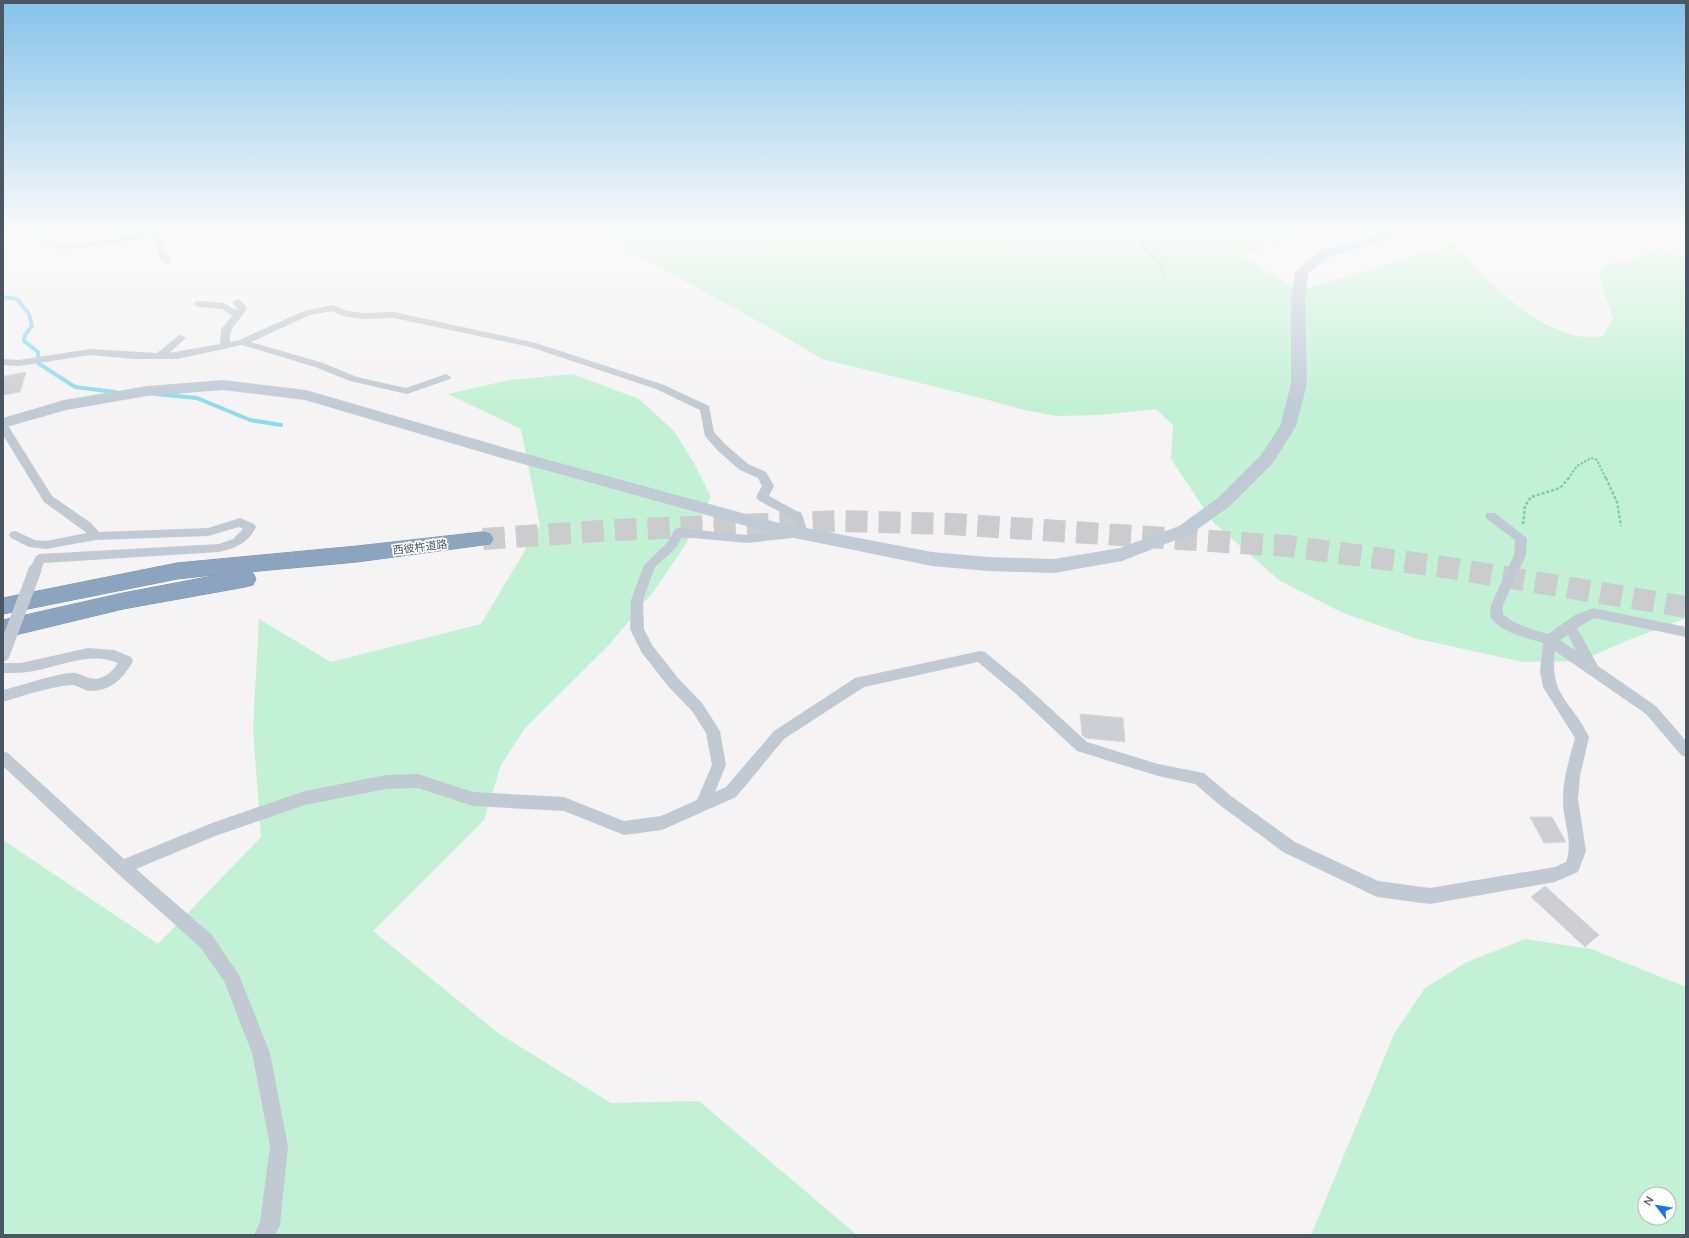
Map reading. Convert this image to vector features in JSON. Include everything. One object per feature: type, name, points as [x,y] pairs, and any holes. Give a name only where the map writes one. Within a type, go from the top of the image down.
[{"type":"highway","name":"西彼杵道路","points":[[357,554],[483,539]]},
{"type":"highway","points":[[3,606],[177,571],[357,554]]},
{"type":"highway","points":[[3,629],[85,608],[187,587],[277,574],[357,554]]},
{"type":"street","points":[[3,423],[64,405],[147,390],[223,385],[306,395],[511,455],[775,528],[932,559],[988,564],[1054,566],[1122,554],[1185,530],[1224,502],[1266,459],[1288,426],[1299,384],[1299,291]]},
{"type":"street","points":[[226,346],[224,332],[228,324],[238,316],[242,308],[237,302]]},
{"type":"street","points":[[198,304],[224,306],[238,316]]},
{"type":"street","points":[[4,364],[37,361],[90,352],[134,356],[177,356],[242,342],[307,313],[333,308],[346,314],[363,316],[394,315],[434,322],[533,345],[567,355],[613,373],[660,387],[705,408],[709,433],[722,448],[744,466],[762,475],[768,486],[762,497],[798,517],[802,533]]},
{"type":"street","points":[[161,355],[181,338]]},
{"type":"street","points":[[242,342],[319,365],[354,379],[407,391],[446,377]]},
{"type":"street","points":[[3,426],[48,499],[87,526],[96,536]]},
{"type":"street","points":[[1491,516],[1521,538],[1520,555],[1497,605],[1496,613],[1499,619],[1513,628],[1550,640],[1651,710],[1686,751]]},
{"type":"street","points":[[3,655],[40,559],[219,548],[235,544],[247,535],[250,527],[240,522],[208,532],[96,536],[46,545],[33,544],[15,535]]},
{"type":"street","points":[[702,806],[719,766],[713,731],[697,706],[673,682],[647,649],[637,628],[637,600],[650,566],[671,546],[679,532],[747,539],[802,533]]},
{"type":"street","points":[[1550,640],[1580,619],[1593,613],[1686,632]]},
{"type":"street","points":[[1570,627],[1593,670]]},
{"type":"street","points":[[122,867],[212,830],[305,798],[386,782],[418,781],[473,799],[564,804],[624,828],[662,823],[731,792],[779,735],[860,682],[980,656],[1020,689],[1082,747],[1158,770],[1199,778],[1226,801],[1289,847],[1377,889],[1430,896],[1555,874],[1572,867],[1578,851],[1570,799],[1573,776],[1582,737],[1569,715],[1556,698],[1548,681],[1550,640]]},
{"type":"street","points":[[3,668],[22,668],[77,654],[117,655],[126,661],[120,672],[108,681],[89,685],[75,679],[50,683],[3,696]]},
{"type":"street","points":[[3,757],[122,867],[206,941],[230,975],[261,1053],[279,1146],[270,1225],[264,1235]]},
{"type":"path","points":[[1521,538],[1524,507],[1531,497],[1562,487],[1575,467],[1584,460],[1591,458],[1597,460],[1613,492],[1617,502],[1621,526]]},
{"type":"green space","points":[[702,291],[1500,291],[1520,308],[1540,321],[1561,331],[1582,336],[1603,336],[1613,319],[1604,291],[1686,291],[1686,618],[1626,641],[1581,661],[1523,662],[1418,639],[1343,613],[1280,581],[1213,522],[1171,459],[1173,425],[1156,409],[1101,415],[1056,416],[1024,410],[822,359],[765,325]]},
{"type":"green space","points":[[573,374],[639,399],[674,431],[694,463],[711,497],[684,547],[653,592],[609,645],[525,728],[501,765],[484,820],[373,931],[498,1033],[611,1103],[699,1101],[857,1235],[3,1235],[3,840],[158,944],[261,837],[253,729],[259,619],[331,662],[481,624],[540,525],[521,429],[448,394],[509,380]]},
{"type":"green space","points":[[1525,939],[1591,949],[1686,987],[1686,1235],[1311,1235],[1394,1034],[1425,988],[1467,962]]},
{"type":"building","points":[[26,372],[20,392],[3,395],[3,382],[5,376]]},
{"type":"building","points":[[1080,714],[1123,718],[1125,742],[1085,738],[1082,735]]},
{"type":"building","points":[[1530,817],[1552,817],[1566,842],[1544,843]]},
{"type":"building","points":[[1545,886],[1599,935],[1585,947],[1531,897]]},
{"type":"waterway","points":[[3,297],[17,299],[29,314],[32,326],[25,335],[24,341],[38,352],[38,363],[75,387],[115,392]]},
{"type":"waterway","points":[[155,394],[197,398],[250,420],[281,425]]},
{"type":"tunnel","points":[[483,539],[615,530],[841,521],[951,524],[1287,546],[1444,567],[1686,607]]}]
